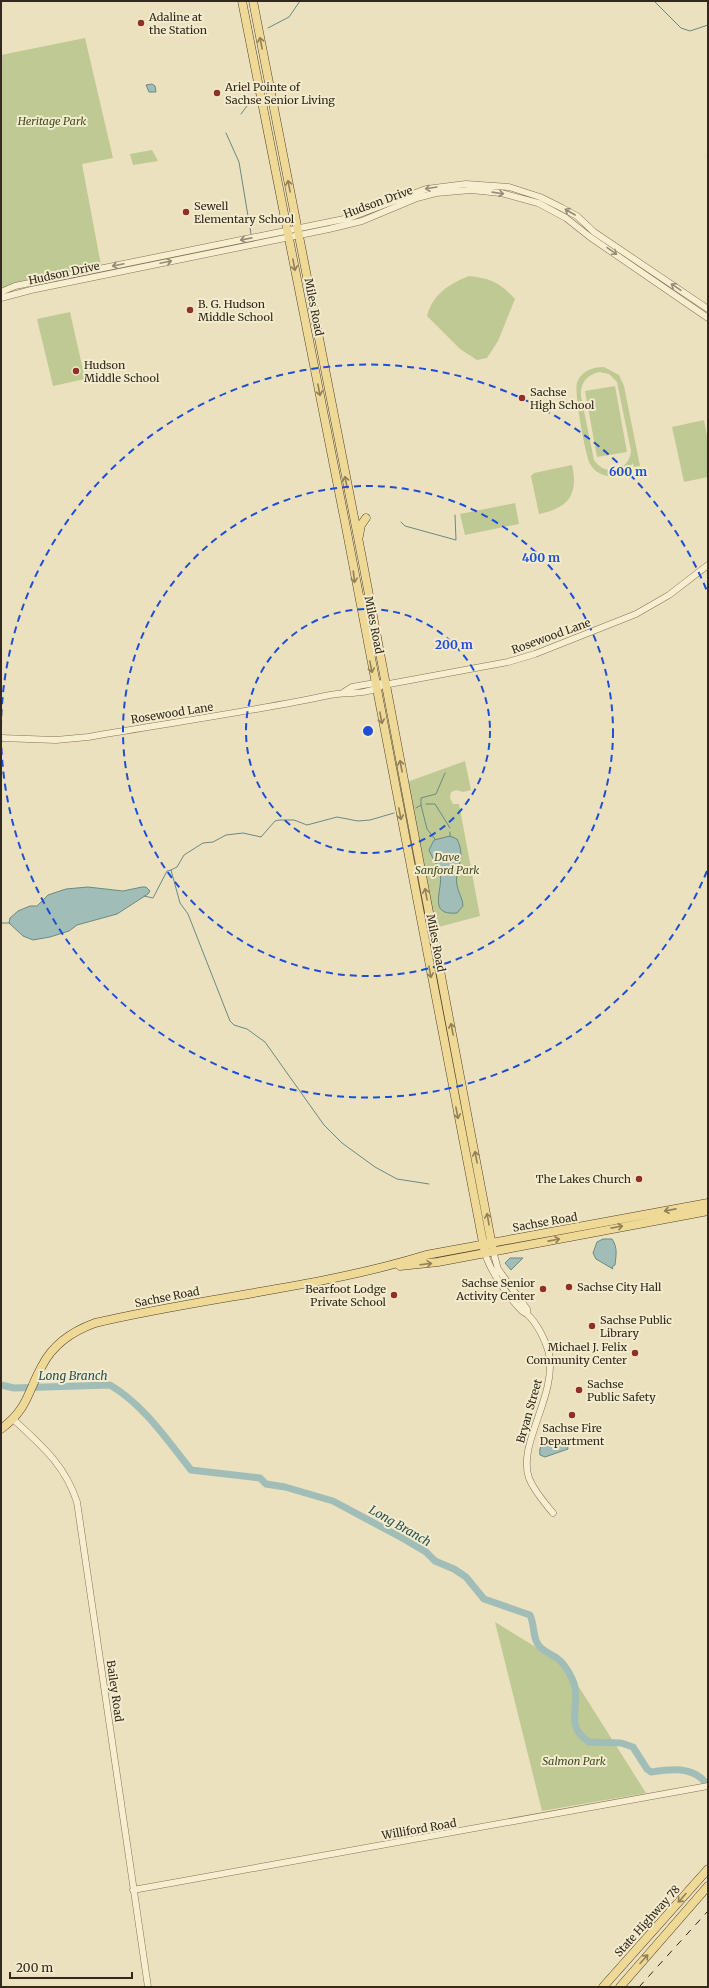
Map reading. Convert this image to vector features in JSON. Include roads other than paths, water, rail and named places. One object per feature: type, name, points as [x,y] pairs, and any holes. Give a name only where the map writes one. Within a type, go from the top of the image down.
[{"type":"main road","name":"Miles Road","points":[[242,1],[484,1249]]},
{"type":"main road","name":"Miles Road","points":[[253,1],[414,828],[493,1247]]},
{"type":"main road","points":[[303,311],[312,310]]},
{"type":"main road","points":[[359,545],[360,529],[366,518]]},
{"type":"main road","points":[[403,830],[414,828]]},
{"type":"main road","points":[[452,1086],[462,1084]]},
{"type":"main road","name":"Sachse Road","points":[[1,1429],[14,1420],[27,1401],[36,1377],[48,1355],[60,1342],[77,1330],[95,1323],[388,1267],[438,1262],[493,1247],[708,1203]]},
{"type":"main road","name":"Sachse Road","points":[[493,1247],[708,1211]]},
{"type":"main road","name":"State Highway 78","points":[[603,1987],[708,1869]]},
{"type":"main road","name":"State Highway 78","points":[[620,1987],[708,1886]]},
{"type":"street","name":"Hudson Drive","points":[[1,298],[30,290],[288,234],[364,214],[402,197],[426,189],[466,184],[509,188],[540,197],[577,216],[594,232],[708,309]]},
{"type":"street","name":"Hudson Drive","points":[[298,231],[362,221],[417,198],[436,193],[471,190],[501,193],[538,203],[566,218],[590,237],[708,318]]},
{"type":"street","name":"Hudson Drive","points":[[1,292],[15,286],[288,234]]},
{"type":"street","name":"Rosewood Lane","points":[[1,738],[56,740],[88,737],[291,703],[344,692],[352,687],[375,686],[496,665],[536,654],[636,614],[669,595],[708,564]]},
{"type":"street","name":"Bryan Street","points":[[493,1247],[498,1269],[527,1309],[527,1314]]},
{"type":"street","name":"Bryan Street","points":[[484,1249],[491,1270],[538,1329],[549,1354],[550,1371],[545,1399],[529,1446],[526,1463],[532,1484],[552,1513]]},
{"type":"street","name":"Bailey Road","points":[[14,1420],[59,1465],[70,1481],[77,1502],[148,1987]]},
{"type":"street","name":"Williford Road","points":[[133,1890],[708,1786]]},
{"type":"water","points":[[152,84],[155,86],[156,92],[149,92],[146,85]]},
{"type":"water","points":[[450,836],[457,839],[461,852],[457,879],[463,906],[457,913],[448,913],[442,910],[439,906],[440,873],[429,850],[434,840]]},
{"type":"water","points":[[88,887],[123,891],[146,887],[150,891],[148,894],[117,914],[77,925],[69,931],[50,937],[33,940],[23,936],[9,923],[10,918],[18,911],[30,906],[37,906],[48,895],[66,889]]},
{"type":"water","points":[[603,1239],[612,1239],[615,1245],[616,1258],[615,1265],[612,1267],[613,1269],[596,1259],[593,1253],[597,1242]]},
{"type":"water","points":[[510,1258],[523,1258],[511,1270],[505,1263]]},
{"type":"water","points":[[547,1440],[558,1440],[567,1443],[568,1449],[545,1457],[540,1455],[541,1446]]},
{"type":"waterway","points":[[268,28],[289,17],[300,1]]},
{"type":"waterway","points":[[654,1],[681,28],[690,31],[708,25]]},
{"type":"waterway","points":[[241,114],[250,102]]},
{"type":"waterway","points":[[226,133],[239,162],[251,234]]},
{"type":"waterway","points":[[401,522],[405,526],[456,540],[455,515]]},
{"type":"waterway","points":[[421,805],[421,798],[436,794],[445,773]]},
{"type":"waterway","points":[[426,804],[435,804],[450,828]]},
{"type":"waterway","points":[[416,808],[421,805],[427,829],[435,839]]},
{"type":"waterway","points":[[171,870],[177,867],[184,855],[203,843],[213,842],[226,835],[243,833],[261,837],[275,821],[294,820],[307,825],[337,817],[358,821],[370,820],[394,813]]},
{"type":"waterway","points":[[144,896],[153,898],[167,871],[171,870],[180,903],[188,914],[230,1021],[234,1025],[247,1029],[265,1042],[324,1125],[342,1143],[375,1167],[397,1179],[429,1184]]},
{"type":"waterway","points":[[1,923],[10,923]]},
{"type":"waterway","name":"Long Branch","points":[[1,1385],[14,1388],[110,1385],[134,1402],[164,1435],[191,1470],[260,1478],[266,1484],[285,1487],[333,1501],[404,1539],[426,1552],[435,1561],[454,1569],[466,1577],[484,1599],[530,1615],[537,1644],[561,1661],[571,1677],[576,1696],[574,1718],[575,1724],[577,1730],[589,1742],[621,1743],[633,1747],[647,1769],[651,1772],[666,1770],[688,1771],[706,1783]]},
{"type":"railway","points":[[639,1987],[708,1911]]},
{"type":"place","name":"Adaline at the Station","points":[[141,23]]},
{"type":"place","name":"Ariel Pointe of Sachse Senior Living","points":[[217,93]]},
{"type":"place","name":"Sewell Elementary School","points":[[186,212]]},
{"type":"place","name":"B. G. Hudson Middle School","points":[[190,310]]},
{"type":"place","name":"Hudson Middle School","points":[[76,371]]},
{"type":"place","name":"Sachse High School","points":[[522,398]]},
{"type":"place","name":"The Lakes Church","points":[[639,1179]]},
{"type":"place","name":"Sachse City Hall","points":[[569,1287]]},
{"type":"place","name":"Sachse Senior Activity Center","points":[[543,1289]]},
{"type":"place","name":"Bearfoot Lodge Private School","points":[[394,1295]]},
{"type":"place","name":"Sachse Public Library","points":[[592,1326]]},
{"type":"place","name":"Michael J. Felix Community Center","points":[[635,1353]]},
{"type":"place","name":"Sachse Public Safety","points":[[579,1390]]},
{"type":"place","name":"Sachse Fire Department","points":[[572,1415]]},
{"type":"park label","name":"Heritage Park","points":[[52,121]]},
{"type":"park label","name":"Dave Sanford Park","points":[[447,863]]},
{"type":"park label","name":"Salmon Park","points":[[574,1761]]}]
